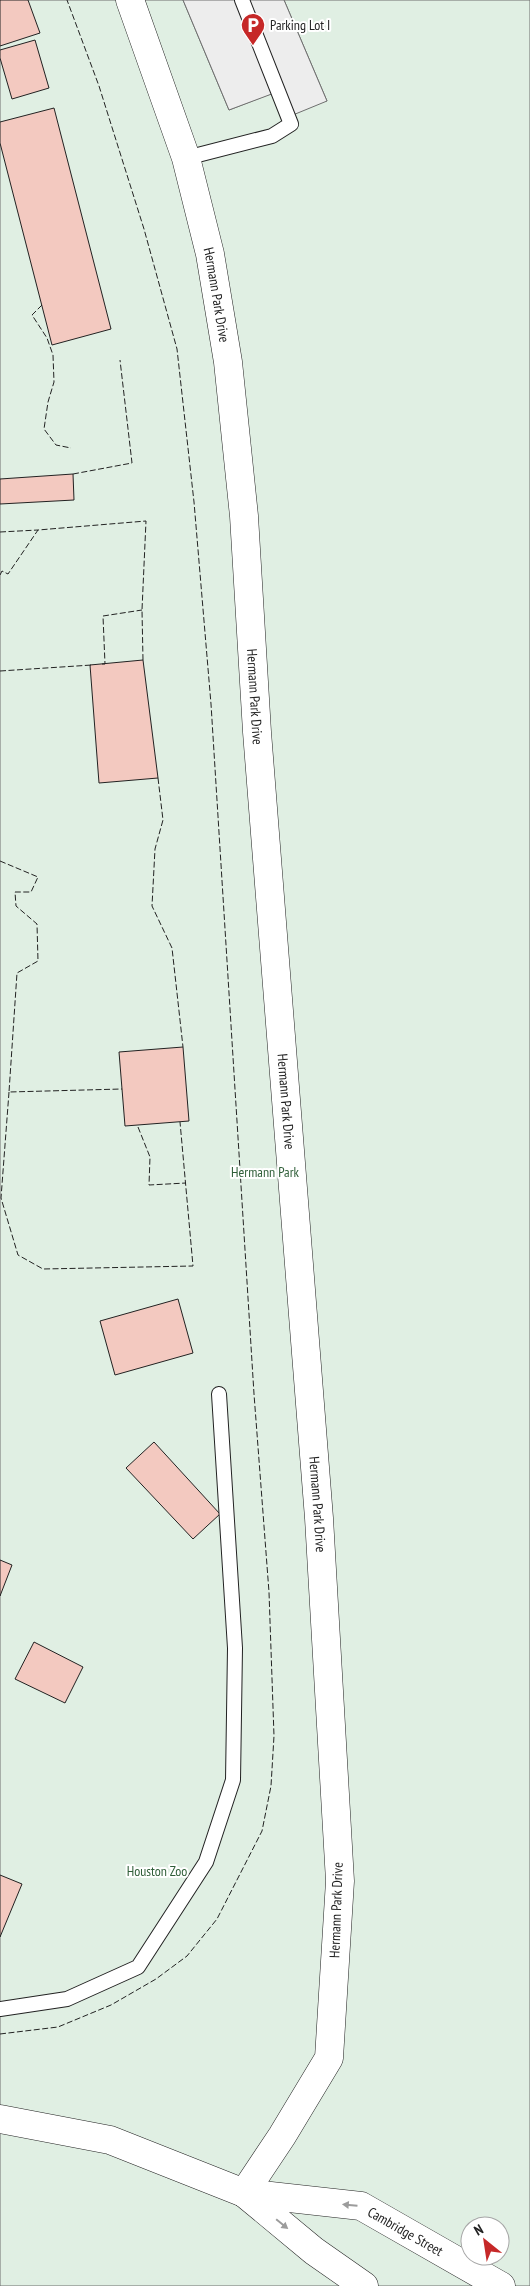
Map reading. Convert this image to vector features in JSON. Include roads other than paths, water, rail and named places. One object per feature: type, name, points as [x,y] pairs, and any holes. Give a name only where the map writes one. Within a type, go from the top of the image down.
[{"type":"street","name":"Hermann Park Drive","points":[[130,0],[186,158],[210,254],[228,362],[244,516],[257,732],[319,1518],[340,1881],[329,2058],[282,2136],[244,2193]]},
{"type":"street","name":"Cambridge Street","points":[[0,2119],[110,2140],[244,2193],[361,2206],[501,2286]]},
{"type":"street","name":"Cambridge Street","points":[[244,2193],[314,2251],[364,2286]]},
{"type":"lane","points":[[186,158],[272,136],[291,124],[242,0]]},
{"type":"lane","points":[[0,2009],[67,1999],[138,1967],[206,1862],[233,1780],[235,1648],[219,1394]]},
{"type":"place","name":"Parking Lot I","points":[[253,46]]},
{"type":"park label","name":"Hermann Park","points":[[265,1172]]},
{"type":"park label","name":"Houston Zoo","points":[[157,1871]]}]
